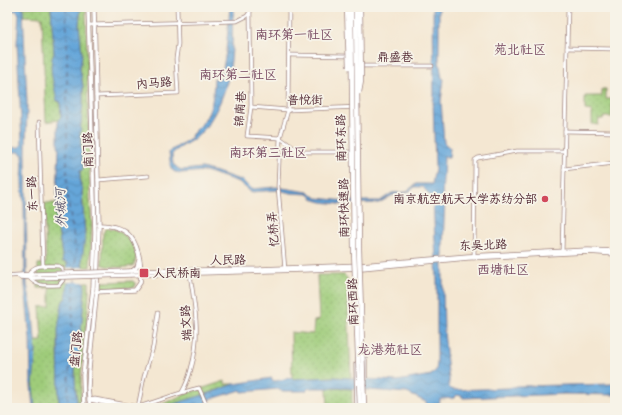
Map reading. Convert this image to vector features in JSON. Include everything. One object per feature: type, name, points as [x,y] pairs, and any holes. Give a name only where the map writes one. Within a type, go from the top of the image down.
[{"type":"highway","points":[[349,7],[349,82],[355,106]]},
{"type":"highway","points":[[355,106],[360,81],[358,7]]},
{"type":"highway","name":"南环快速路","points":[[355,106],[354,242],[358,408]]},
{"type":"highway","name":"南环快速路","points":[[355,106],[365,408]]},
{"type":"main road","name":"南门路","points":[[88,7],[97,225]]},
{"type":"main road","name":"南门路","points":[[94,7],[98,180],[94,292]]},
{"type":"main road","name":"南环东路","points":[[349,7],[350,56],[360,152],[362,266]]},
{"type":"main road","name":"南环东路","points":[[353,266],[351,152],[358,66],[358,38],[361,31],[358,7]]},
{"type":"main road","points":[[97,225],[112,226],[126,232],[134,242],[140,256],[141,273],[138,287]]},
{"type":"main road","name":"东吴北路","points":[[353,266],[434,259],[615,252]]},
{"type":"main road","points":[[138,287],[137,278],[131,273],[137,267],[140,256]]},
{"type":"main road","name":"南环西路","points":[[353,266],[358,408]]},
{"type":"main road","name":"人民路","points":[[7,277],[131,273],[190,274],[353,266]]},
{"type":"main road","name":"南环西路","points":[[362,266],[366,392],[365,408]]},
{"type":"main road","name":"人民路","points":[[141,273],[285,269]]},
{"type":"main road","points":[[94,292],[130,291],[138,287]]},
{"type":"main road","name":"盘门路","points":[[90,408],[89,369],[94,292]]},
{"type":"main road","name":"盘门路","points":[[84,408],[83,370],[94,292]]},
{"type":"main road","points":[[83,400],[89,400]]},
{"type":"street","name":"内马路","points":[[96,96],[178,93],[176,59],[178,22],[177,7]]},
{"type":"street","points":[[88,25],[234,21],[243,19],[253,7]]},
{"type":"street","name":"忆桥弄","points":[[285,269],[278,186],[280,138],[288,110],[289,7]]},
{"type":"street","points":[[562,253],[568,7]]},
{"type":"street","name":"锦南巷","points":[[250,12],[251,107],[247,136],[280,138]]},
{"type":"street","points":[[567,48],[615,49]]},
{"type":"street","points":[[289,55],[358,56]]},
{"type":"street","name":"鼎盛巷","points":[[358,66],[432,66]]},
{"type":"street","name":"普悦街","points":[[251,107],[288,110],[355,106]]},
{"type":"street","name":"东一路","points":[[39,122],[43,266]]},
{"type":"street","points":[[565,131],[615,132]]},
{"type":"street","points":[[280,138],[300,152],[360,152]]},
{"type":"street","points":[[474,257],[475,160],[478,158],[517,151],[564,151]]},
{"type":"street","points":[[564,169],[615,163]]},
{"type":"street","points":[[98,180],[148,176]]},
{"type":"street","points":[[43,266],[61,267],[63,280],[61,284],[39,285],[34,283],[29,276],[35,268],[43,266]]},
{"type":"street","name":"端文路","points":[[182,392],[193,362],[197,337],[197,325],[190,274]]},
{"type":"street","points":[[136,408],[153,347],[158,313]]},
{"type":"street","points":[[89,400],[95,399],[136,408],[182,392],[199,388],[207,406]]},
{"type":"street","points":[[89,400],[127,408]]},
{"type":"green space","points":[[23,7],[51,7],[54,53],[52,59],[52,77],[57,101],[60,101],[61,117],[58,120],[46,122],[42,17],[23,16]]},
{"type":"green space","points":[[81,7],[86,7],[90,200],[92,225],[90,267],[83,267],[82,255],[85,232],[83,188],[81,188],[80,184],[80,171],[83,169],[80,133],[83,103],[83,86],[80,69],[79,24]]},
{"type":"green space","points":[[602,89],[606,89],[606,99],[612,99],[612,117],[604,117],[603,119],[599,119],[598,125],[592,124],[592,111],[585,110],[585,96],[602,96]]},
{"type":"green space","points":[[44,203],[56,203],[56,216],[63,262],[67,261],[68,282],[66,299],[62,304],[58,337],[59,408],[35,408],[33,394],[35,341],[42,341],[40,307],[50,306],[50,288],[38,288],[38,264],[46,263]]},
{"type":"green space","points":[[108,228],[120,232],[131,241],[136,254],[136,260],[133,266],[117,267],[102,264],[103,233]]},
{"type":"green space","points":[[317,275],[344,275],[347,278],[351,378],[334,377],[292,379],[291,332],[313,334],[314,321],[319,320]]},
{"type":"green space","points":[[133,281],[136,284],[133,288],[102,287],[102,282]]},
{"type":"green space","points":[[83,282],[89,282],[89,298],[81,376],[82,408],[77,408],[75,374],[76,362],[78,362],[84,297]]},
{"type":"green space","points":[[225,381],[225,384],[234,384],[195,398],[160,408],[153,408],[188,393]]},
{"type":"green space","points":[[327,388],[352,389],[352,408],[328,408]]},
{"type":"water","points":[[7,7],[23,7],[27,103],[27,284],[33,314],[36,352],[33,386],[35,408],[33,408],[31,385],[30,338],[25,286],[24,205],[22,184],[23,155],[19,152],[7,152],[7,148],[20,147],[22,144],[17,43],[19,15],[17,11],[7,10]]},
{"type":"water","name":"外城河","points":[[51,7],[81,7],[79,24],[82,54],[80,69],[83,86],[83,103],[80,133],[83,170],[80,171],[80,184],[83,188],[85,237],[82,260],[85,289],[78,363],[76,363],[75,369],[77,408],[59,408],[58,329],[62,304],[64,299],[66,299],[68,282],[67,262],[63,262],[56,216],[59,147],[58,120],[61,117],[60,101],[57,101],[51,71],[54,53]]},
{"type":"water","points":[[230,7],[235,7],[230,69],[224,91],[215,112],[202,132],[172,154],[173,164],[179,169],[183,170],[202,168],[220,173],[243,181],[251,189],[276,187],[308,192],[317,198],[346,201],[380,201],[392,193],[406,192],[416,184],[432,184],[435,168],[433,7],[439,7],[439,60],[442,78],[444,79],[441,101],[444,143],[450,148],[449,157],[444,157],[442,199],[445,199],[443,289],[444,331],[449,388],[454,390],[509,388],[516,386],[615,384],[615,395],[565,394],[463,398],[462,396],[457,395],[454,398],[440,399],[439,408],[428,408],[426,402],[407,393],[344,388],[309,388],[306,391],[281,391],[278,389],[242,392],[241,390],[208,400],[204,406],[205,408],[200,408],[194,405],[180,408],[160,408],[234,384],[272,378],[272,381],[289,378],[334,377],[397,381],[431,375],[436,370],[437,280],[433,201],[423,187],[415,187],[407,193],[393,195],[379,203],[339,204],[315,200],[308,194],[291,193],[278,190],[251,192],[239,182],[205,171],[181,173],[175,172],[171,169],[169,152],[192,137],[191,135],[203,122],[210,110],[214,79],[221,79],[226,51]]},
{"type":"pier","points":[[85,267],[85,282],[66,282],[65,268]]},
{"type":"ferry route","points":[[66,7],[67,195],[76,251],[75,272]]},
{"type":"ferry route","points":[[67,408],[75,279]]},
{"type":"place","name":"南京航空航天大学苏纺分部","points":[[545,199]]},
{"type":"place","name":"人民桥南","points":[[144,273]]},
{"type":"district","name":"南环第一社区","points":[[294,34]]},
{"type":"district","name":"苑北社区","points":[[520,49]]},
{"type":"district","name":"南环第二社区","points":[[238,74]]},
{"type":"district","name":"南环第三社区","points":[[268,152]]},
{"type":"district","name":"西塘社区","points":[[503,269]]},
{"type":"district","name":"龙港苑社区","points":[[390,349]]}]
